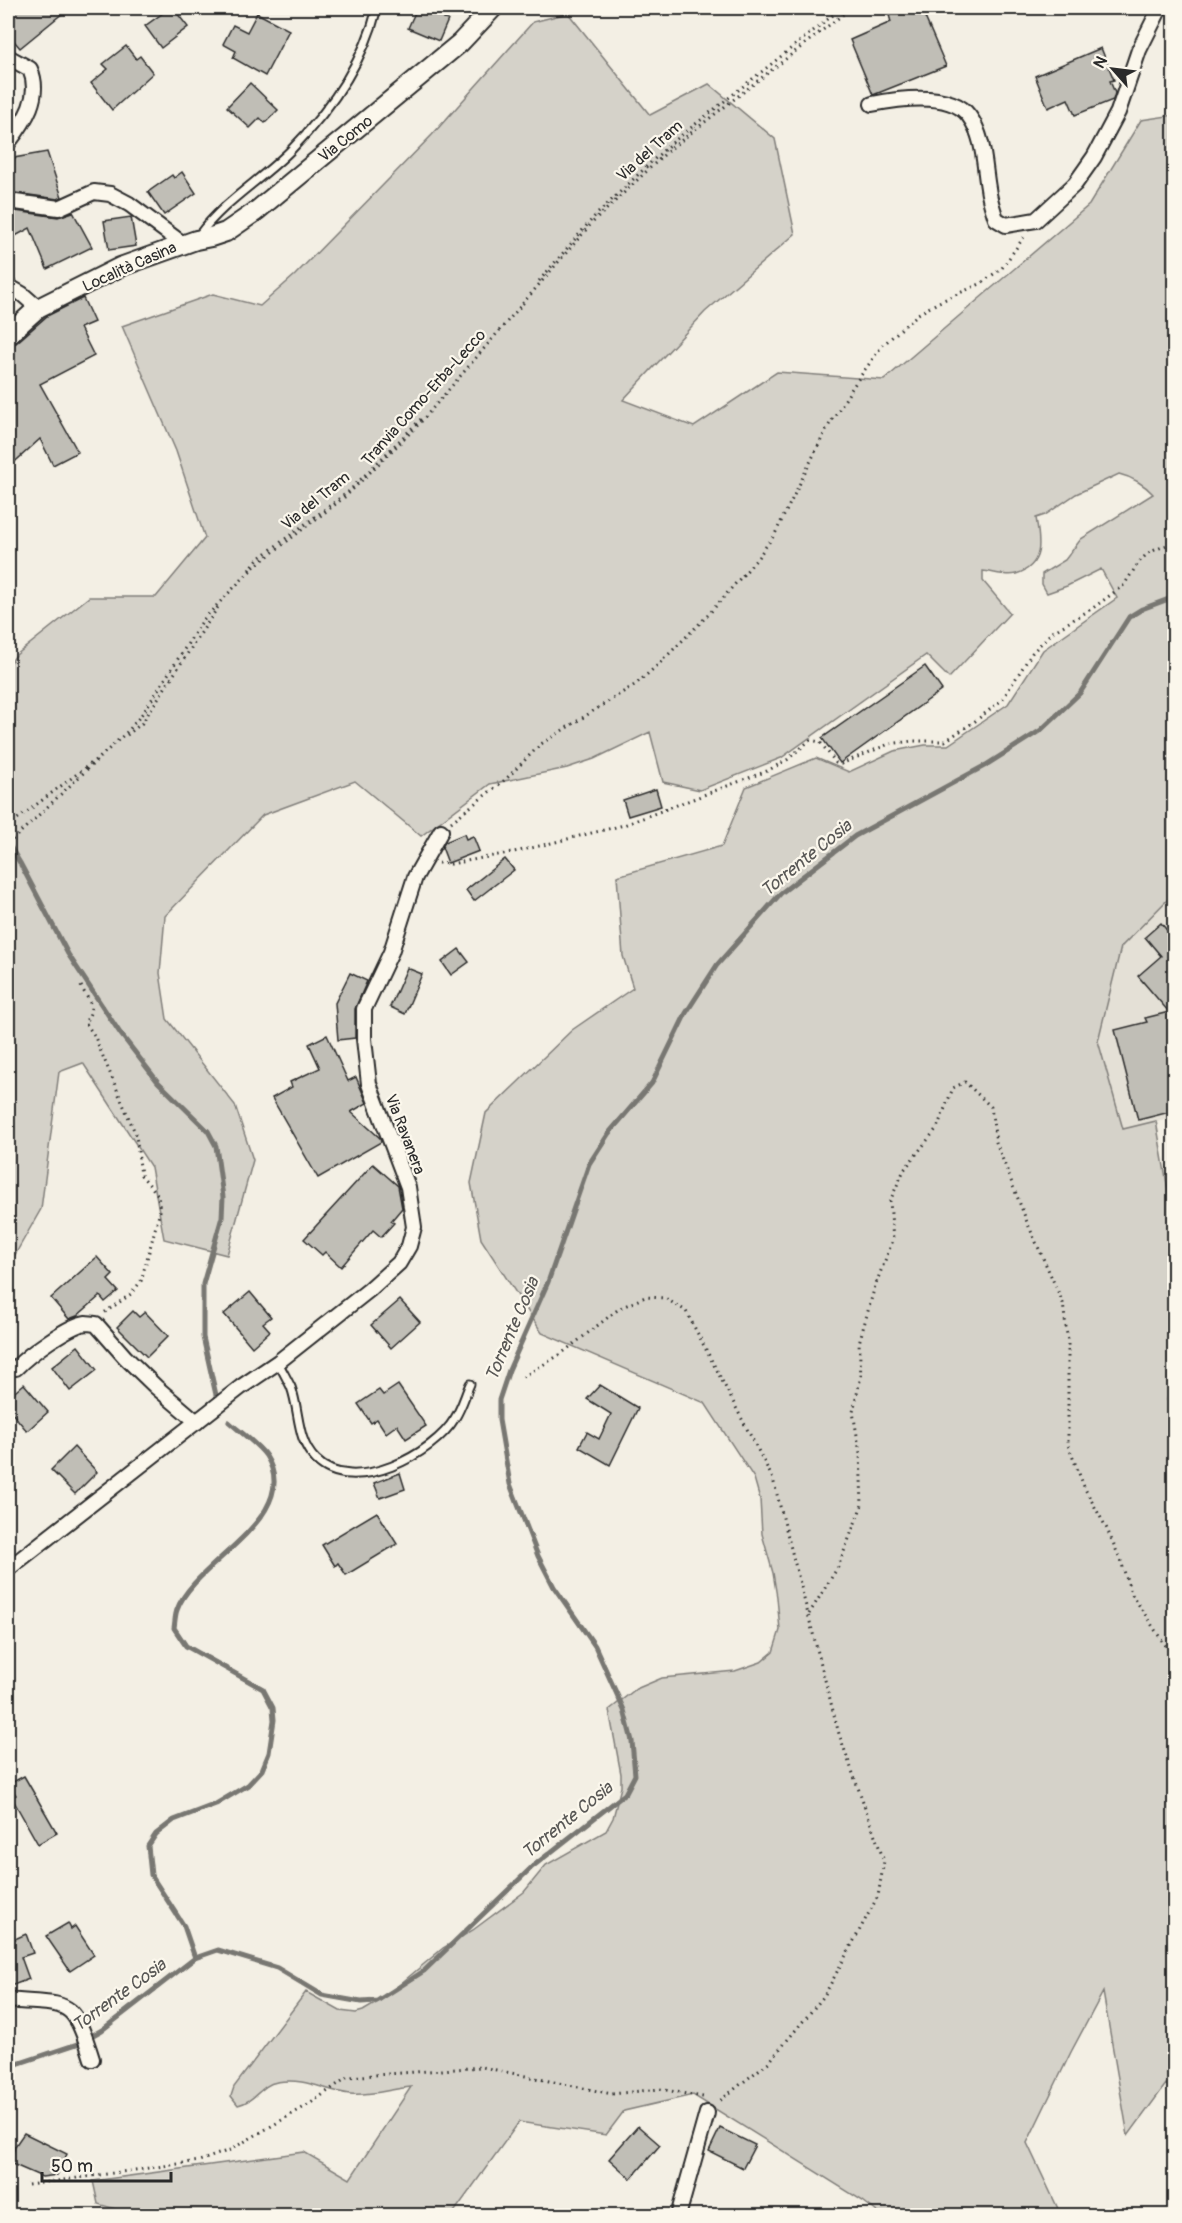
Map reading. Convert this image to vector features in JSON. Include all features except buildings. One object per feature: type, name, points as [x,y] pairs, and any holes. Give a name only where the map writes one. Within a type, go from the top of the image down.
[{"type":"street","name":"Via Como","points":[[189,242],[226,232],[255,212],[460,43],[493,8]]},
{"type":"street","points":[[872,104],[914,99],[936,100],[961,109],[971,119],[981,144],[988,191],[996,219],[1006,225],[1036,220],[1075,184],[1094,157],[1118,112],[1139,50],[1160,8]]},
{"type":"street","points":[[8,57],[30,69],[35,87],[31,106],[8,142]]},
{"type":"street","name":"Località Casina","points":[[8,201],[59,207],[94,192],[110,194],[189,242]]},
{"type":"street","name":"Località Casina","points":[[8,335],[38,309],[120,267],[189,242]]},
{"type":"street","points":[[8,286],[22,294],[38,309]]},
{"type":"street","name":"Via Ravanera","points":[[8,1569],[376,1284],[399,1263],[409,1246],[414,1227],[408,1187],[369,1084],[364,1039],[364,1009],[391,952],[414,877],[441,831]]},
{"type":"street","points":[[16,1368],[26,1357],[64,1333],[85,1323],[96,1324],[156,1388],[197,1422]]},
{"type":"street","points":[[8,2000],[62,2005],[71,2010],[81,2025],[92,2059]]},
{"type":"street","points":[[678,2216],[707,2113]]},
{"type":"lane","points":[[189,242],[228,204],[290,151],[327,107],[354,69],[366,46],[377,8]]},
{"type":"lane","points":[[278,1362],[291,1388],[299,1430],[307,1446],[317,1460],[328,1468],[343,1472],[371,1474],[398,1465],[420,1452],[455,1418],[470,1384]]},
{"type":"path","name":"Via del Tram","points":[[8,826],[142,723],[211,616],[257,560],[348,492],[424,415],[594,218],[668,146],[842,8]]},
{"type":"path","name":"Tranvia Como-Erba-Lecco","points":[[8,844],[129,730],[145,710],[204,620],[240,581],[279,547],[346,496],[420,423],[591,224],[669,150],[851,8]]},
{"type":"path","points":[[441,831],[506,779],[541,744],[636,684],[692,631],[756,560],[775,534],[826,430],[882,346],[918,314],[980,284],[1002,268],[1036,220]]},
{"type":"path","points":[[422,861],[451,864],[519,851],[624,825],[767,771],[787,760],[810,740],[820,742],[836,764],[889,744],[945,741],[1002,700],[1032,653],[1051,633],[1093,608],[1124,585],[1139,562],[1148,554],[1174,542]]},
{"type":"path","points":[[81,986],[91,1004],[91,1013],[85,1022],[94,1035],[136,1135],[141,1176],[158,1196],[160,1211],[141,1281],[130,1294],[101,1316],[96,1324]]},
{"type":"path","points":[[809,1614],[838,1567],[862,1505],[860,1454],[854,1412],[861,1376],[859,1343],[875,1286],[893,1240],[890,1201],[904,1170],[937,1128],[953,1088],[965,1082],[991,1107],[996,1142],[1027,1222],[1063,1303],[1068,1343],[1068,1445],[1084,1489],[1107,1529],[1121,1561],[1131,1593],[1174,1659]]},
{"type":"path","points":[[523,1377],[561,1354],[620,1308],[645,1297],[665,1298],[686,1311],[773,1479],[839,1734],[884,1861],[878,1896],[824,1996],[770,2061],[707,2113]]},
{"type":"path","points":[[28,2185],[199,2161],[230,2150],[308,2105],[348,2078],[482,2067],[612,2094],[660,2089],[720,2101]]},
{"type":"shaded area","points":[[568,13],[650,115],[709,84],[775,139],[795,234],[705,312],[623,400],[694,427],[777,372],[884,380],[1089,205],[1141,120],[1174,115],[1174,893],[1121,947],[1098,1041],[1123,1129],[1156,1121],[1174,1224],[1174,1372],[1167,1400],[1174,1411],[1174,2089],[1166,2084],[1128,2136],[1103,1992],[1027,2143],[1061,2215],[881,2215],[863,2201],[693,2095],[624,2111],[606,2135],[519,2122],[452,2215],[136,2215],[98,2204],[93,2181],[304,2152],[350,2179],[411,2087],[350,2094],[297,2081],[287,2081],[271,2084],[238,2105],[231,2096],[234,2087],[306,1992],[340,2011],[356,2013],[380,2001],[443,1948],[473,1930],[524,1892],[546,1865],[606,1831],[613,1818],[621,1787],[621,1774],[609,1710],[636,1689],[662,1678],[735,1671],[761,1662],[773,1652],[780,1630],[777,1597],[762,1534],[760,1499],[754,1478],[705,1403],[542,1333],[481,1239],[471,1183],[486,1113],[572,1030],[633,988],[623,956],[617,876],[722,846],[746,787],[816,758],[849,772],[894,751],[925,745],[948,745],[1008,704],[1043,650],[1117,598],[1101,569],[1047,593],[1042,584],[1042,574],[1065,560],[1081,539],[1153,494],[1138,482],[1119,474],[1076,494],[1045,515],[1036,518],[1039,543],[1032,565],[1012,575],[983,571],[983,581],[1010,613],[949,678],[926,655],[781,758],[700,790],[663,782],[650,732],[594,759],[567,768],[490,784],[421,836],[355,781],[263,815],[165,916],[160,973],[167,1019],[235,1105],[253,1160],[227,1255],[164,1239],[151,1167],[83,1063],[59,1072],[41,1209],[8,1267],[8,666],[16,655],[89,597],[156,597],[205,538],[176,451],[122,326],[213,294],[260,306],[295,275],[432,135],[533,22]]},
{"type":"shaded area","points":[[1174,893],[1174,1118],[1123,1129],[1098,1041],[1121,947]]},
{"type":"waterway","name":"Torrente Cosia","points":[[8,2067],[77,2044],[102,2030],[195,1958],[218,1950],[277,1968],[322,1995],[361,2002],[377,2001],[424,1971],[532,1867],[625,1794],[635,1775],[632,1741],[624,1710],[595,1646],[554,1587],[538,1556],[510,1484],[499,1420],[499,1400],[509,1370],[548,1282],[589,1164],[609,1133],[652,1083],[686,1013],[717,965],[781,893],[855,836],[986,765],[1041,730],[1080,693],[1129,617],[1142,609],[1174,597]]},
{"type":"waterway","points":[[8,843],[68,954],[120,1033],[158,1082],[208,1131],[216,1146],[223,1197],[222,1217],[203,1284],[203,1337],[216,1395]]},
{"type":"waterway","points":[[195,1958],[184,1926],[151,1875],[148,1846],[156,1834],[174,1820],[216,1804],[248,1785],[262,1770],[269,1753],[274,1720],[273,1708],[263,1689],[186,1646],[174,1628],[177,1610],[187,1592],[242,1538],[259,1519],[271,1499],[274,1478],[266,1456],[229,1422]]}]
